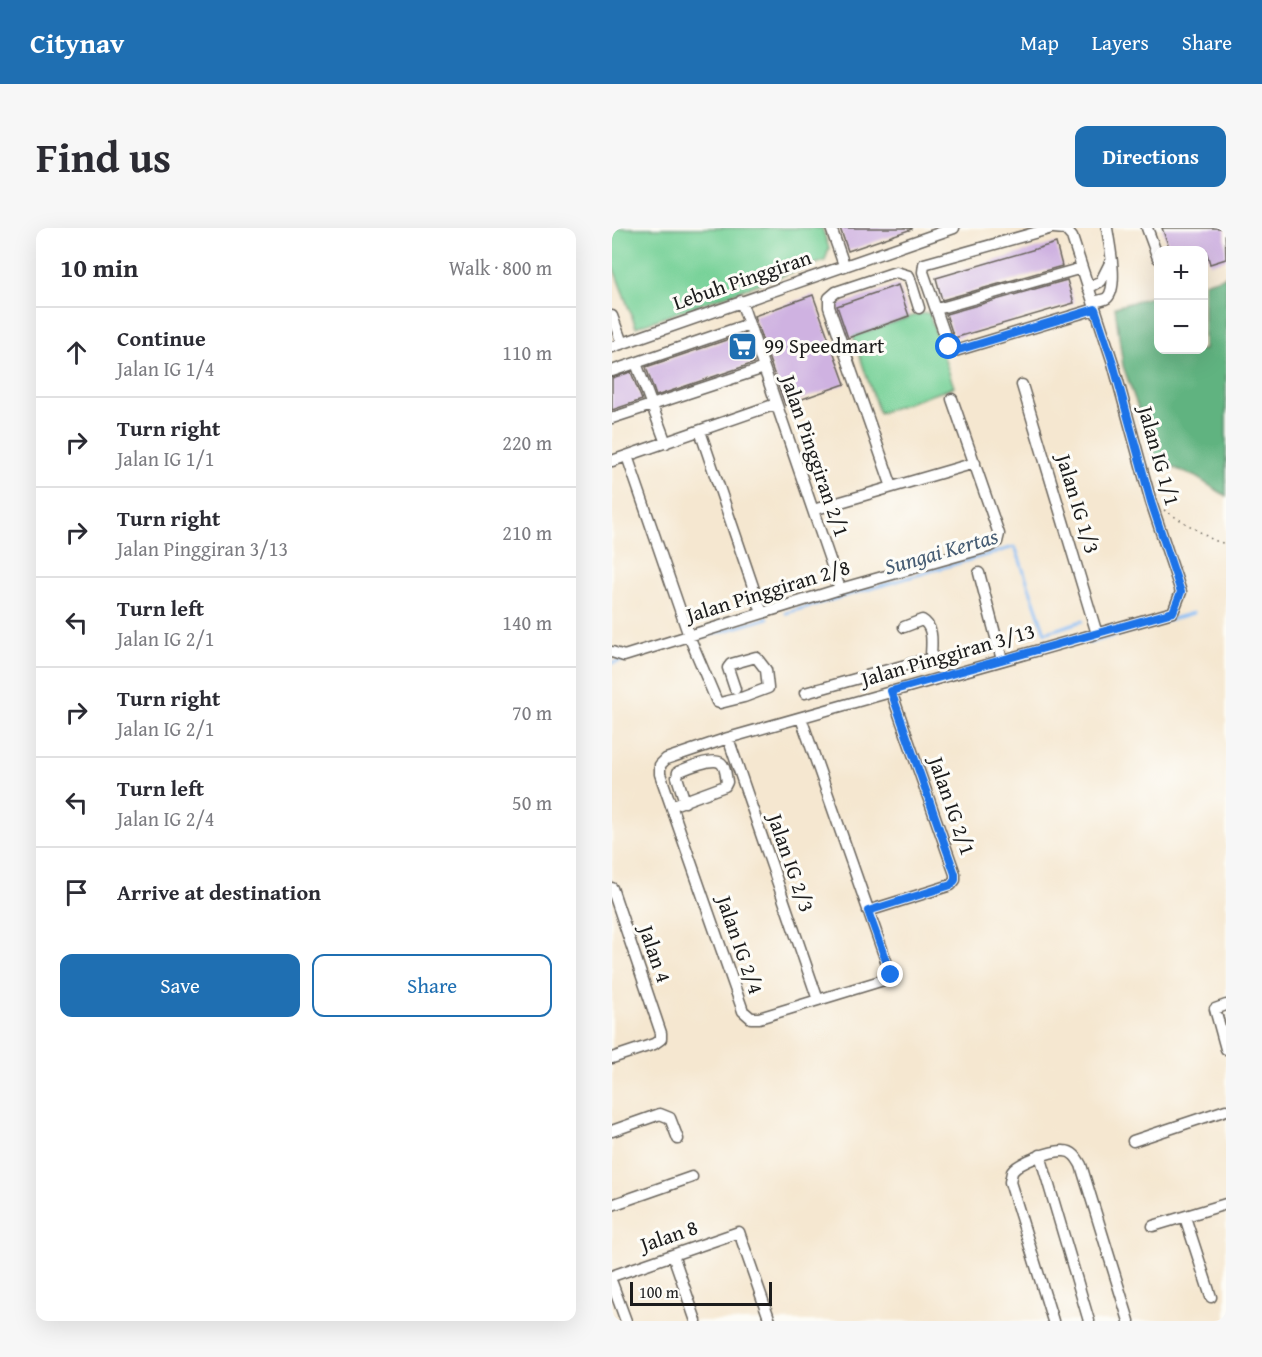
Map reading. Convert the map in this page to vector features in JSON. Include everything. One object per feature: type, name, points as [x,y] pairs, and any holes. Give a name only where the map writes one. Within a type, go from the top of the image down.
[{"type":"street","points":[[831,228],[844,265]]},
{"type":"street","name":"Lebuh Pinggiran","points":[[617,345],[954,228]]},
{"type":"street","points":[[1053,228],[924,264],[923,272],[949,347],[955,351],[1094,306],[1107,298],[1112,289],[1113,279],[1107,228]]},
{"type":"street","name":"Jalan IG 1/1","points":[[1053,228],[1065,229],[1072,237],[1113,363],[1151,502],[1181,592],[1173,612]]},
{"type":"street","points":[[1147,228],[1154,247]]},
{"type":"street","points":[[1088,288],[1101,281],[1111,260]]},
{"type":"street","points":[[937,309],[1082,268]]},
{"type":"street","points":[[892,487],[829,307],[830,298],[836,292],[896,272],[909,276],[919,308]]},
{"type":"street","name":"Jalan Pinggiran 2/1","points":[[741,301],[840,589]]},
{"type":"street","points":[[612,316],[617,345]]},
{"type":"street","points":[[612,371],[749,324]]},
{"type":"street","points":[[636,363],[666,443]]},
{"type":"street","points":[[612,418],[764,368]]},
{"type":"street","name":"Jalan IG 1/3","points":[[1022,386],[1096,634]]},
{"type":"street","points":[[813,510],[975,463],[952,399]]},
{"type":"street","points":[[612,461],[777,404]]},
{"type":"street","points":[[700,431],[762,613]]},
{"type":"street","points":[[627,456],[689,636],[717,702],[720,704],[768,688],[766,670],[756,657],[729,666],[735,688]]},
{"type":"street","name":"Jalan Pinggiran 2/8","points":[[612,652],[624,656],[840,589],[988,547],[997,542],[999,534],[975,463]]},
{"type":"street","points":[[979,573],[1002,660]]},
{"type":"street","name":"Jalan Pinggiran 3/13","points":[[666,759],[728,738],[1173,612]]},
{"type":"street","points":[[904,627],[922,620],[928,623],[931,629],[931,658],[937,678]]},
{"type":"street","points":[[805,693],[931,658]]},
{"type":"street","name":"Jalan IG 2/1","points":[[868,911],[951,885],[955,880],[955,874],[891,691]]},
{"type":"street","name":"Jalan IG 2/4","points":[[666,759],[660,765],[660,774],[743,1011],[751,1018],[759,1018],[887,979],[891,975],[801,718]]},
{"type":"street","name":"Jalan IG 2/3","points":[[728,738],[818,1000]]},
{"type":"street","points":[[672,806],[685,802],[725,786],[727,782],[724,766],[721,763],[713,760],[678,772],[676,777],[685,802]]},
{"type":"street","name":"Jalan 4","points":[[612,888],[661,1033],[661,1039],[654,1044],[612,1058]]},
{"type":"street","points":[[1226,1005],[1215,1009],[1226,1049]]},
{"type":"street","points":[[1133,1141],[1226,1110]]},
{"type":"street","points":[[612,1131],[660,1114],[670,1118],[678,1139]]},
{"type":"street","points":[[1053,1321],[1010,1182],[1012,1173],[1020,1166],[1040,1155],[1063,1150],[1072,1153],[1081,1165],[1129,1321]]},
{"type":"street","points":[[1040,1155],[1089,1321]]},
{"type":"street","points":[[612,1206],[692,1177]]},
{"type":"street","points":[[1153,1227],[1226,1204]]},
{"type":"street","points":[[1185,1217],[1211,1297]]},
{"type":"street","name":"Jalan 8","points":[[612,1276],[739,1232],[771,1321]]},
{"type":"street","points":[[673,1255],[696,1321]]},
{"type":"street","points":[[612,1283],[626,1321]]},
{"type":"path","points":[[1151,502],[1213,540],[1226,544]]},
{"type":"green space","points":[[612,228],[822,228],[829,248],[825,261],[636,327],[612,264]]},
{"type":"green space","points":[[1226,276],[1226,496],[1196,477],[1157,461],[1123,366],[1115,307],[1154,296],[1154,354],[1208,354],[1208,282]]},
{"type":"green space","points":[[929,313],[954,387],[879,413],[853,336],[919,314]]},
{"type":"building","points":[[840,228],[912,228],[912,229],[848,251]]},
{"type":"building","points":[[1162,228],[1225,228],[1226,259],[1210,264],[1208,246],[1169,246]]},
{"type":"building","points":[[1056,243],[1062,266],[942,300],[936,278]]},
{"type":"building","points":[[1067,280],[1074,303],[954,338],[946,314]]},
{"type":"building","points":[[898,285],[909,316],[848,338],[837,306]]},
{"type":"building","points":[[813,295],[845,384],[785,405],[754,316]]},
{"type":"building","points":[[744,334],[754,363],[656,396],[646,367]]},
{"type":"building","points":[[631,372],[642,400],[612,410],[612,378]]},
{"type":"waterway","name":"Sungai Kertas","points":[[786,613],[1014,547],[1045,633],[1082,621]]},
{"type":"waterway","name":"Sungai Kertas","points":[[1089,643],[1193,613]]},
{"type":"waterway","points":[[703,637],[768,618]]},
{"type":"waterway","name":"Sungai Kertas","points":[[612,663],[624,660]]},
{"type":"place","name":"99 Speedmart","points":[[743,346]]},
{"type":"route","points":[[891,975],[868,911],[951,885],[955,880],[955,874],[891,691],[1173,612],[1181,592],[1151,502],[1113,363],[1095,309],[955,351],[949,347]]}]
